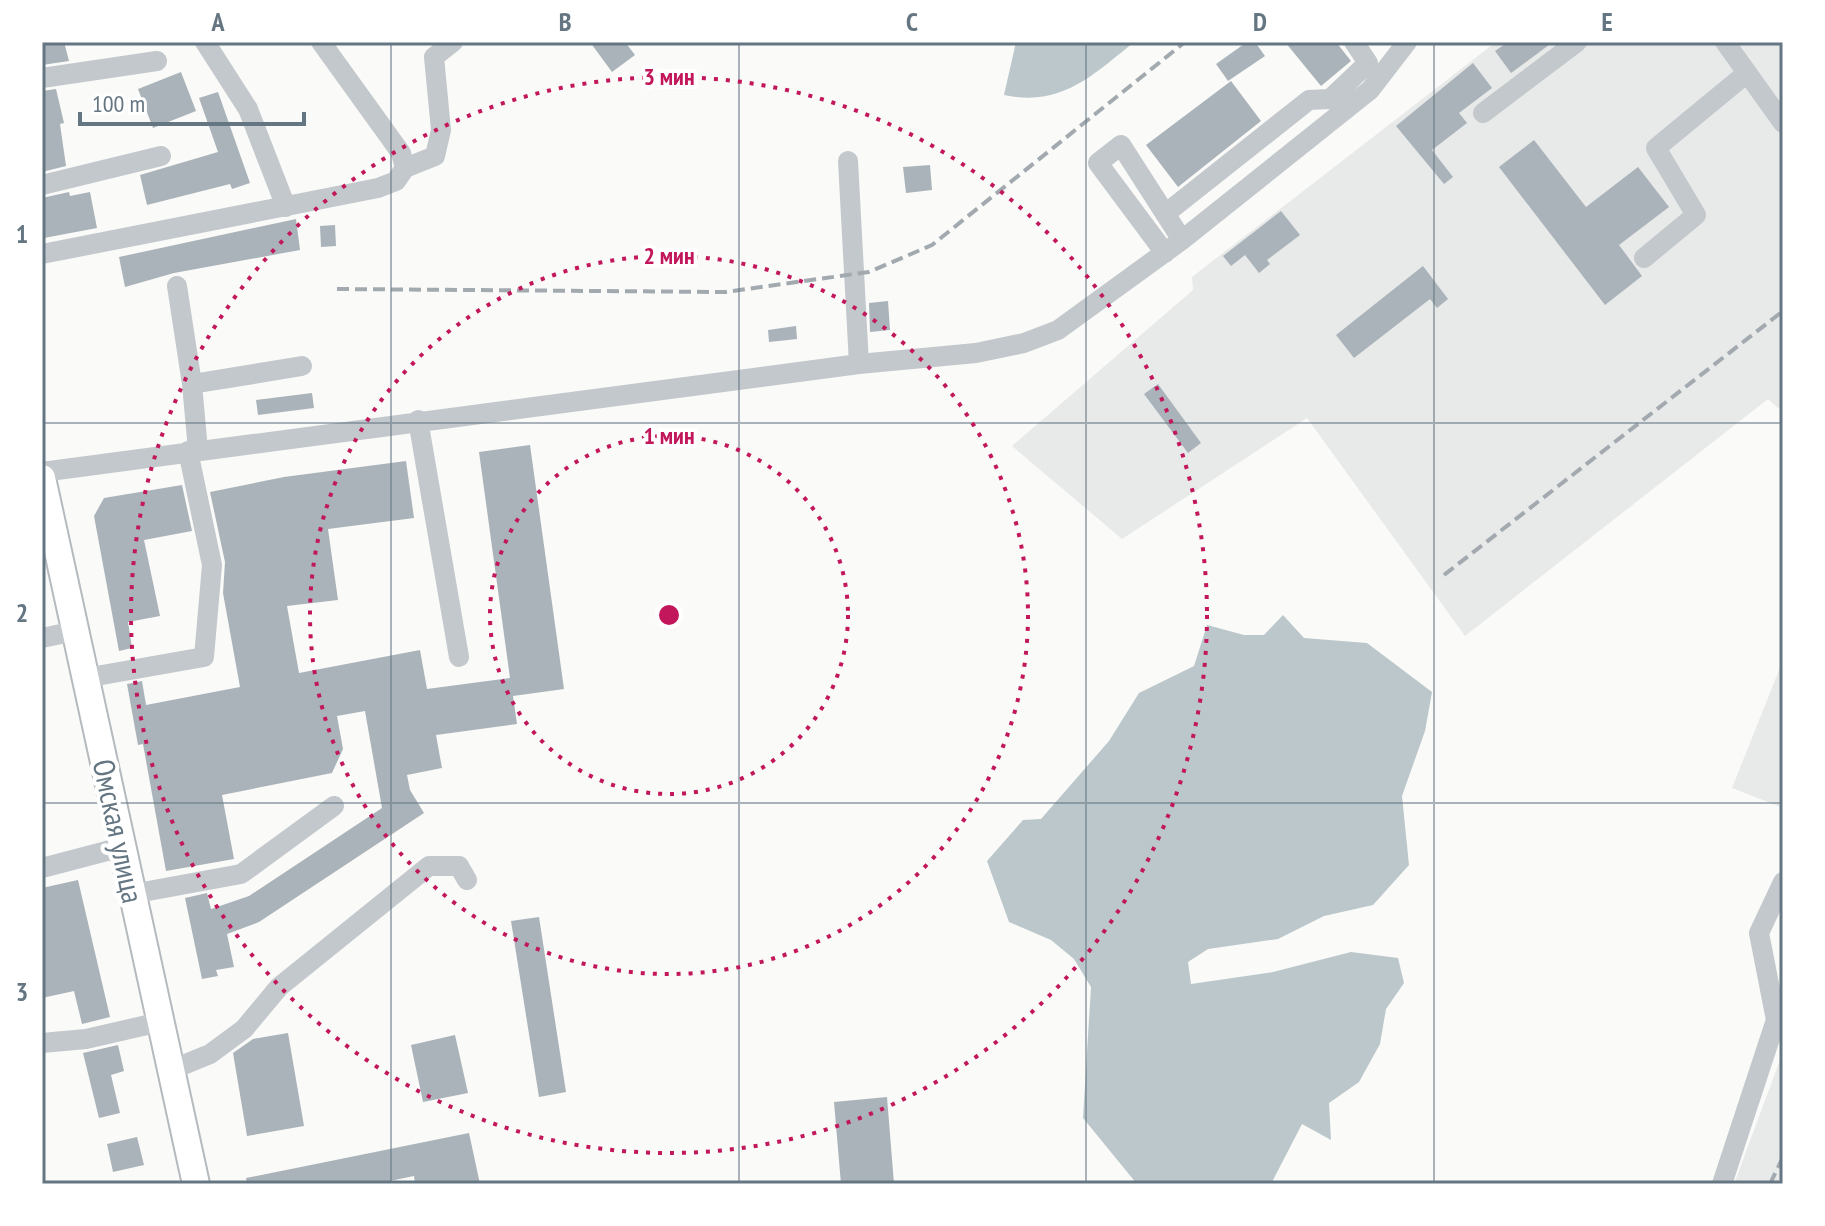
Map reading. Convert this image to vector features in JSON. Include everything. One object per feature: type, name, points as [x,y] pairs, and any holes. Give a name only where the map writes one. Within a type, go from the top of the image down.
[{"type":"main road","name":"Омская улица","points":[[42,478],[196,1184]]},
{"type":"lane","points":[[205,42],[248,109],[286,207]]},
{"type":"lane","points":[[321,42],[401,153],[405,168]]},
{"type":"lane","points":[[42,254],[286,207],[378,188],[396,181],[405,168],[435,156],[441,130],[434,57],[453,42]]},
{"type":"lane","points":[[1165,214],[1309,100],[1330,99],[1368,63],[1354,42]]},
{"type":"lane","points":[[42,472],[418,420],[859,364],[976,353],[1024,343],[1058,330],[1182,240],[1370,90],[1407,42]]},
{"type":"lane","points":[[1483,113],[1577,42]]},
{"type":"lane","points":[[1725,42],[1783,123]]},
{"type":"lane","points":[[42,78],[157,61]]},
{"type":"lane","points":[[1644,258],[1696,215],[1656,148],[1747,73]]},
{"type":"lane","points":[[1165,253],[1098,163],[1121,145],[1182,240]]},
{"type":"lane","points":[[42,185],[161,156]]},
{"type":"lane","points":[[848,161],[859,364]]},
{"type":"lane","points":[[85,678],[204,657],[212,565],[193,450],[192,384],[177,286]]},
{"type":"lane","points":[[192,384],[302,366]]},
{"type":"lane","points":[[418,420],[459,657]]},
{"type":"lane","points":[[42,638],[75,631]]},
{"type":"lane","points":[[132,894],[241,874],[334,806]]},
{"type":"lane","points":[[42,868],[122,847]]},
{"type":"lane","points":[[171,1070],[210,1054],[244,1029],[279,987],[429,866],[459,866],[467,880]]},
{"type":"lane","points":[[1722,1184],[1776,1020],[1759,933],[1783,882]]},
{"type":"lane","points":[[42,1043],[86,1039],[160,1022]]},
{"type":"shaded area","points":[[1016,42],[1134,42],[1075,86],[1042,97],[1024,98],[1004,95]]},
{"type":"shaded area","points":[[1496,42],[1783,42],[1783,406],[1779,409],[1768,399],[1465,636],[1307,418],[1122,539],[1012,446],[1193,290],[1192,277]]},
{"type":"shaded area","points":[[1283,615],[1304,638],[1367,643],[1432,692],[1425,731],[1402,796],[1409,865],[1373,905],[1324,916],[1278,939],[1208,949],[1188,962],[1191,984],[1273,972],[1351,952],[1398,958],[1404,983],[1386,1009],[1380,1044],[1359,1082],[1329,1103],[1331,1140],[1302,1124],[1271,1184],[1137,1184],[1083,1118],[1091,987],[1074,959],[1051,940],[1009,922],[987,861],[1023,820],[1041,819],[1109,741],[1139,693],[1194,666],[1207,625],[1244,635],[1264,635]]},
{"type":"shaded area","points":[[1783,660],[1783,808],[1732,788]]},
{"type":"shaded area","points":[[1783,1052],[1783,1184],[1734,1184]]},
{"type":"building","points":[[42,42],[64,42],[69,61],[42,65]]},
{"type":"building","points":[[590,42],[625,42],[635,55],[612,72]]},
{"type":"building","points":[[1247,42],[1255,42],[1265,56],[1228,81],[1216,64]]},
{"type":"building","points":[[1285,42],[1336,42],[1351,61],[1321,86]]},
{"type":"building","points":[[1508,42],[1553,42],[1511,73],[1495,51]]},
{"type":"building","points":[[1473,63],[1492,88],[1459,113],[1467,123],[1432,150],[1453,177],[1444,184],[1396,126]]},
{"type":"building","points":[[181,72],[196,111],[153,128],[138,89]]},
{"type":"building","points":[[1231,81],[1261,121],[1178,187],[1146,145]]},
{"type":"building","points":[[56,89],[64,123],[60,124],[66,166],[42,172],[42,91]]},
{"type":"building","points":[[218,92],[250,183],[232,189],[230,184],[147,205],[140,175],[218,152],[199,98]]},
{"type":"building","points":[[1534,140],[1586,207],[1638,167],[1669,207],[1619,245],[1642,276],[1605,305],[1499,167]]},
{"type":"building","points":[[930,165],[932,190],[906,193],[903,167]]},
{"type":"building","points":[[69,192],[70,196],[90,192],[97,228],[44,238],[42,198]]},
{"type":"building","points":[[1281,211],[1300,235],[1267,260],[1270,264],[1259,273],[1245,255],[1231,266],[1223,256]]},
{"type":"building","points":[[296,219],[300,250],[174,273],[125,287],[119,257]]},
{"type":"building","points":[[335,225],[336,246],[321,247],[320,226]]},
{"type":"building","points":[[1423,266],[1448,299],[1437,308],[1430,299],[1354,358],[1336,335]]},
{"type":"building","points":[[888,301],[890,330],[870,332],[869,303]]},
{"type":"building","points":[[796,326],[797,339],[769,342],[768,330]]},
{"type":"building","points":[[1158,384],[1201,443],[1188,453],[1144,394]]},
{"type":"building","points":[[312,393],[314,408],[258,415],[256,400]]},
{"type":"building","points":[[530,445],[564,689],[513,696],[517,724],[436,735],[442,768],[407,775],[410,790],[424,813],[259,922],[227,934],[234,967],[216,970],[218,976],[202,979],[185,898],[207,893],[211,909],[249,896],[382,808],[365,711],[337,716],[343,749],[332,773],[222,795],[234,859],[166,871],[143,744],[138,745],[127,684],[142,681],[146,705],[240,687],[223,593],[225,562],[210,492],[284,477],[406,461],[414,518],[328,529],[338,600],[287,606],[299,673],[420,650],[427,689],[510,678],[479,452]]},
{"type":"building","points":[[182,485],[192,531],[144,540],[160,616],[128,622],[132,648],[119,651],[94,516],[104,498]]},
{"type":"building","points":[[78,880],[110,1017],[82,1024],[74,991],[42,998],[42,888]]},
{"type":"building","points":[[539,917],[566,1092],[539,1097],[511,921]]},
{"type":"building","points":[[288,1033],[304,1126],[247,1136],[233,1053],[253,1039]]},
{"type":"building","points":[[455,1035],[468,1093],[423,1102],[411,1045]]},
{"type":"building","points":[[118,1045],[124,1071],[111,1075],[120,1113],[99,1118],[83,1053]]},
{"type":"building","points":[[887,1097],[894,1184],[841,1184],[834,1102]]},
{"type":"building","points":[[469,1133],[480,1184],[415,1184],[414,1176],[375,1184],[247,1184],[246,1178]]},
{"type":"building","points":[[137,1137],[144,1165],[113,1172],[107,1144]]},
{"type":"railway","points":[[337,289],[725,292],[869,272],[932,245],[1185,42]]},
{"type":"railway","points":[[1444,575],[1783,311]]},
{"type":"railway","points":[[1770,1184],[1783,1157]]}]
